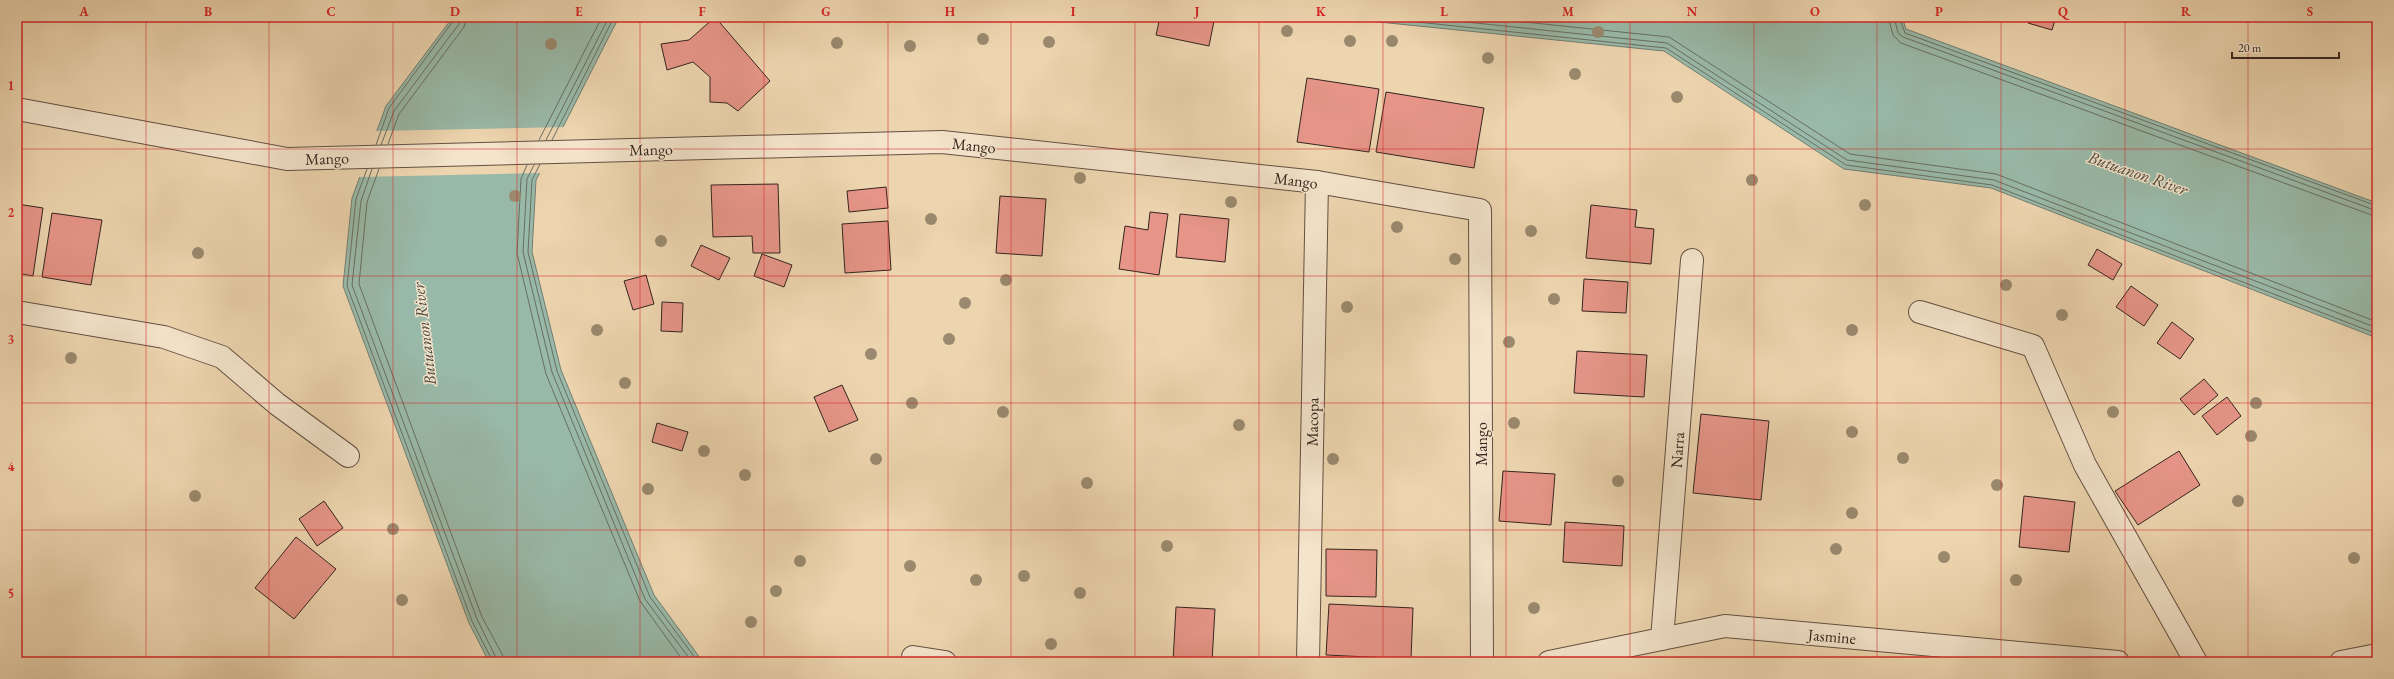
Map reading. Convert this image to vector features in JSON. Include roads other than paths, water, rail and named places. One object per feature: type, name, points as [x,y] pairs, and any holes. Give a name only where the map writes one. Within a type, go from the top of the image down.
[{"type":"street","name":"Mango","points":[[17,109],[287,159],[942,142],[1317,182],[1480,210],[1482,662]]},
{"type":"street","name":"Macopa","points":[[1308,662],[1317,182]]},
{"type":"street","name":"Narra","points":[[1662,639],[1692,260]]},
{"type":"street","points":[[17,312],[164,337],[222,357],[277,404],[348,456]]},
{"type":"street","points":[[1920,312],[2033,346],[2084,465],[2196,662]]},
{"type":"street","name":"Jasmine","points":[[1549,662],[1725,626],[2118,662]]},
{"type":"street","points":[[2341,662],[2377,655]]},
{"type":"street","points":[[912,657],[945,662]]},
{"type":"water","name":"Butuanon River","points":[[453,17],[619,17],[536,180],[532,252],[561,370],[654,595],[703,662],[489,662],[469,623],[343,286],[352,198],[386,106]]},
{"type":"water","name":"Butuanon River","points":[[1330,17],[1902,17],[1906,29],[2377,203],[2377,338],[1991,188],[1844,169],[1664,51]]}]
